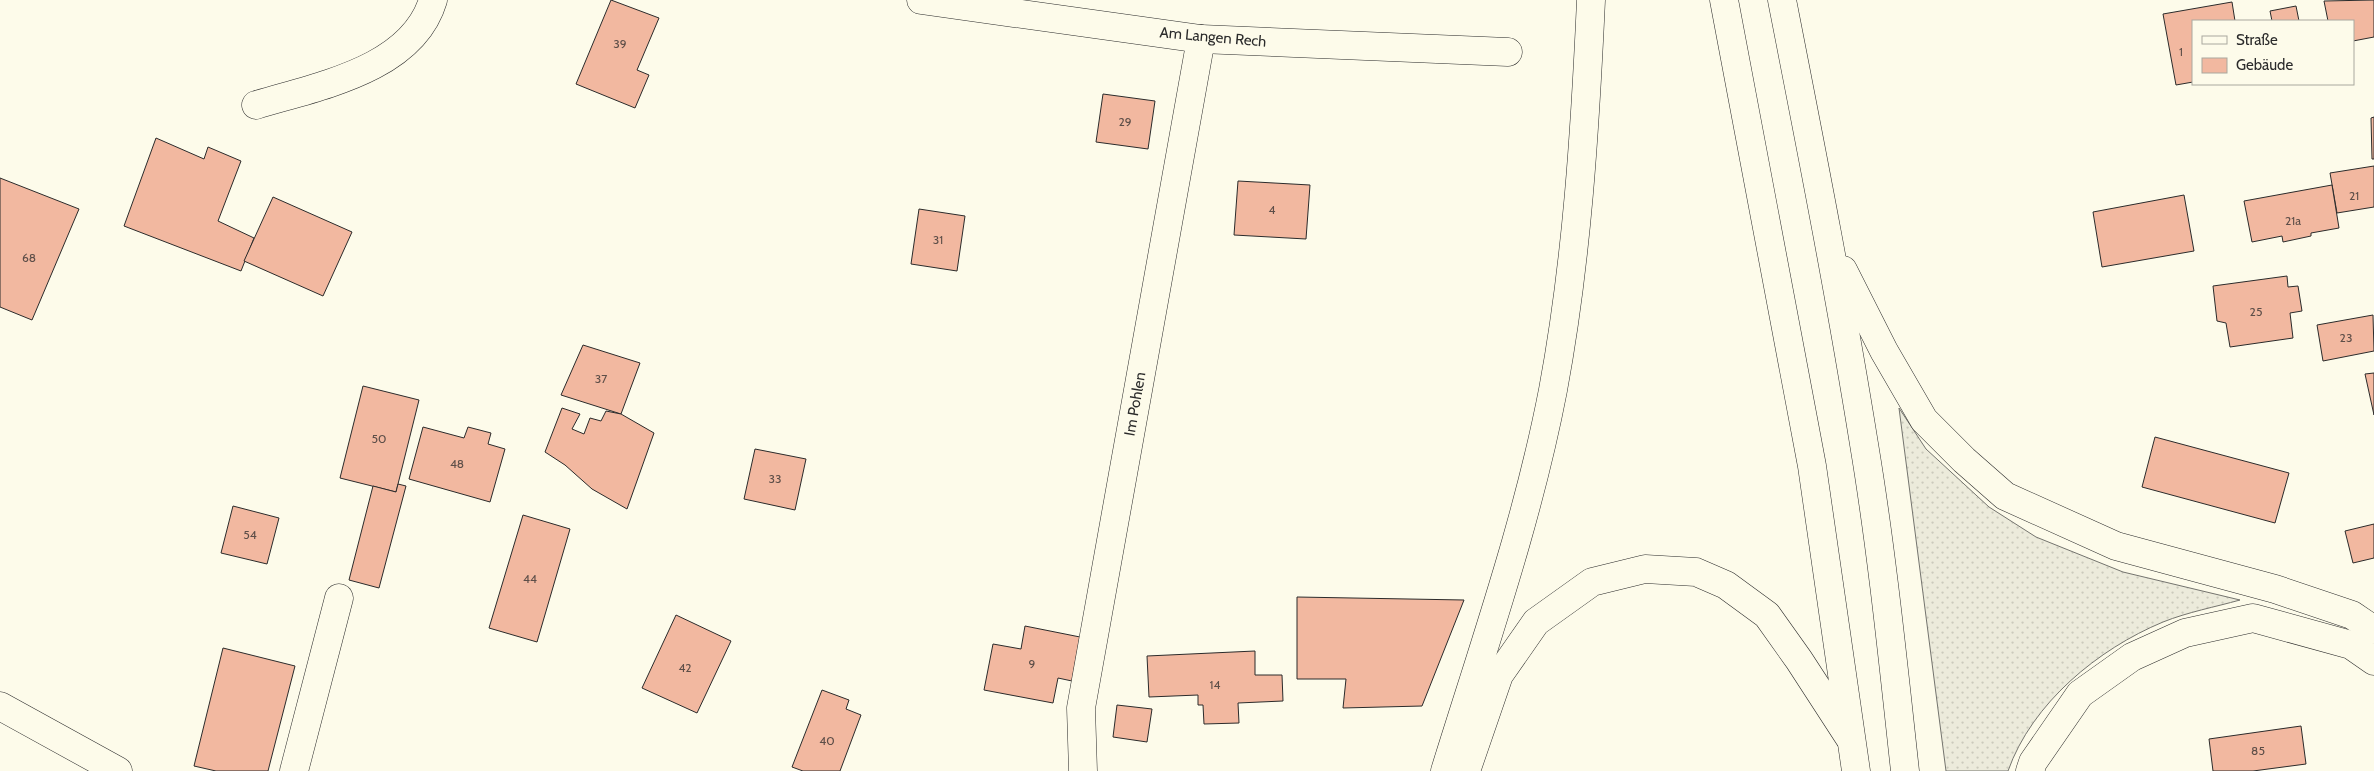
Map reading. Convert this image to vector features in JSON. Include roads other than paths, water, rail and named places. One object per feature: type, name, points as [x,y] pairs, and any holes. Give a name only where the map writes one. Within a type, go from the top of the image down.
[{"type":"main road","points":[[256,105],[372,67],[401,48],[428,17],[433,0]]},
{"type":"main road","name":"Am Langen Rech","points":[[921,0],[1201,39],[1508,52]]},
{"type":"main road","points":[[1445,771],[1522,526],[1553,390],[1575,245],[1586,125],[1590,0]]},
{"type":"main road","points":[[1724,0],[1812,466],[1854,744],[1856,771]]},
{"type":"main road","points":[[1782,0],[1829,244],[1864,444],[1882,567],[1905,771]]},
{"type":"main road","name":"Im Pohlen","points":[[1083,771],[1081,708],[1201,39]]},
{"type":"main road","points":[[1829,244],[1884,351],[1924,420],[1964,460],[2005,496],[2116,546],[2275,589],[2352,615],[2374,630]]},
{"type":"main road","points":[[1466,771],[1499,675],[1536,622],[1592,582],[1644,569],[1696,572],[1726,585],[1767,615],[1854,744]]},
{"type":"main road","points":[[294,771],[338,598]]},
{"type":"main road","points":[[2030,771],[2033,762],[2080,694],[2132,657],[2185,633],[2252,618],[2351,645],[2374,661]]},
{"type":"main road","points":[[0,706],[118,771]]}]
